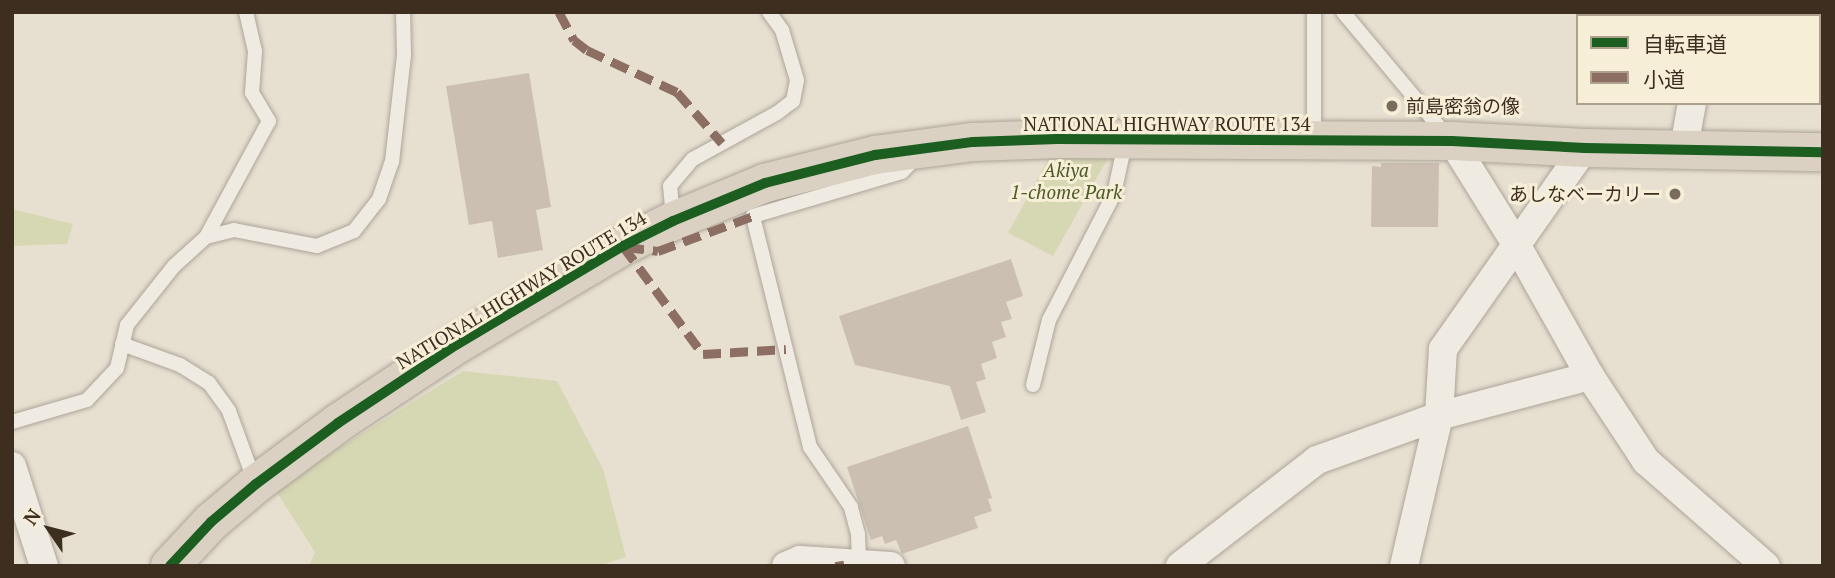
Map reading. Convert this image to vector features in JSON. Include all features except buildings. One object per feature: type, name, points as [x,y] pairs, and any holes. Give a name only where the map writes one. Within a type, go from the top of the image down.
[{"type":"highway","name":"NATIONAL HIGHWAY ROUTE 134","points":[[170,566],[211,522],[256,484],[338,423],[456,345],[622,246],[673,221],[765,183],[876,155],[974,142],[1126,137],[1314,142],[1451,141],[1585,148],[1684,147],[1823,152]]},
{"type":"street","points":[[1684,147],[1692,105]]},
{"type":"street","points":[[1451,141],[1516,244],[1590,376],[1646,461],[1766,566]]},
{"type":"street","points":[[1404,566],[1439,416],[1443,349],[1585,148]]},
{"type":"street","points":[[1180,566],[1317,460],[1439,416],[1590,376]]},
{"type":"street","points":[[12,466],[44,566]]},
{"type":"street","points":[[786,566],[800,560],[891,566]]},
{"type":"lane","points":[[12,422],[87,400],[117,368],[127,325],[174,266],[206,237],[269,121],[251,93],[255,51],[246,12]]},
{"type":"lane","points":[[206,237],[234,230],[317,246],[354,231],[379,199],[392,162],[404,55],[403,12]]},
{"type":"lane","points":[[673,221],[670,186],[693,159],[777,113],[793,101],[797,80],[782,30],[769,12]]},
{"type":"lane","points":[[1314,12],[1314,142]]},
{"type":"lane","points":[[1343,12],[1451,141]]},
{"type":"lane","points":[[1033,385],[1049,320],[1114,194],[1126,137]]},
{"type":"lane","points":[[859,562],[858,534],[851,507],[810,447],[753,216],[902,172],[922,149]]},
{"type":"lane","points":[[122,344],[180,365],[209,383],[229,411],[256,484]]},
{"type":"green space","name":"Akiya 1-chome Park","points":[[1053,150],[1112,151],[1053,256],[1008,233]]},
{"type":"green space","points":[[12,209],[73,224],[67,244],[12,246]]},
{"type":"green space","points":[[463,371],[557,381],[603,469],[626,557],[598,566],[309,566],[315,552],[274,488]]},
{"type":"marked path","points":[[559,12],[574,40],[587,50],[677,92],[722,143]]},
{"type":"marked path","points":[[626,247],[658,251],[753,216]]},
{"type":"marked path","points":[[623,246],[703,354],[786,349]]},
{"type":"marked path","points":[[839,561],[840,566]]},
{"type":"cycle path","points":[[170,566],[211,522],[256,484],[338,423],[456,345],[623,246],[673,221],[765,183],[875,155],[973,142],[1057,139],[1452,141],[1585,148],[1823,152]]},
{"type":"place","name":"前島密翁の像","points":[[1392,106]]},
{"type":"place","name":"あしなベーカリー","points":[[1675,194]]}]
